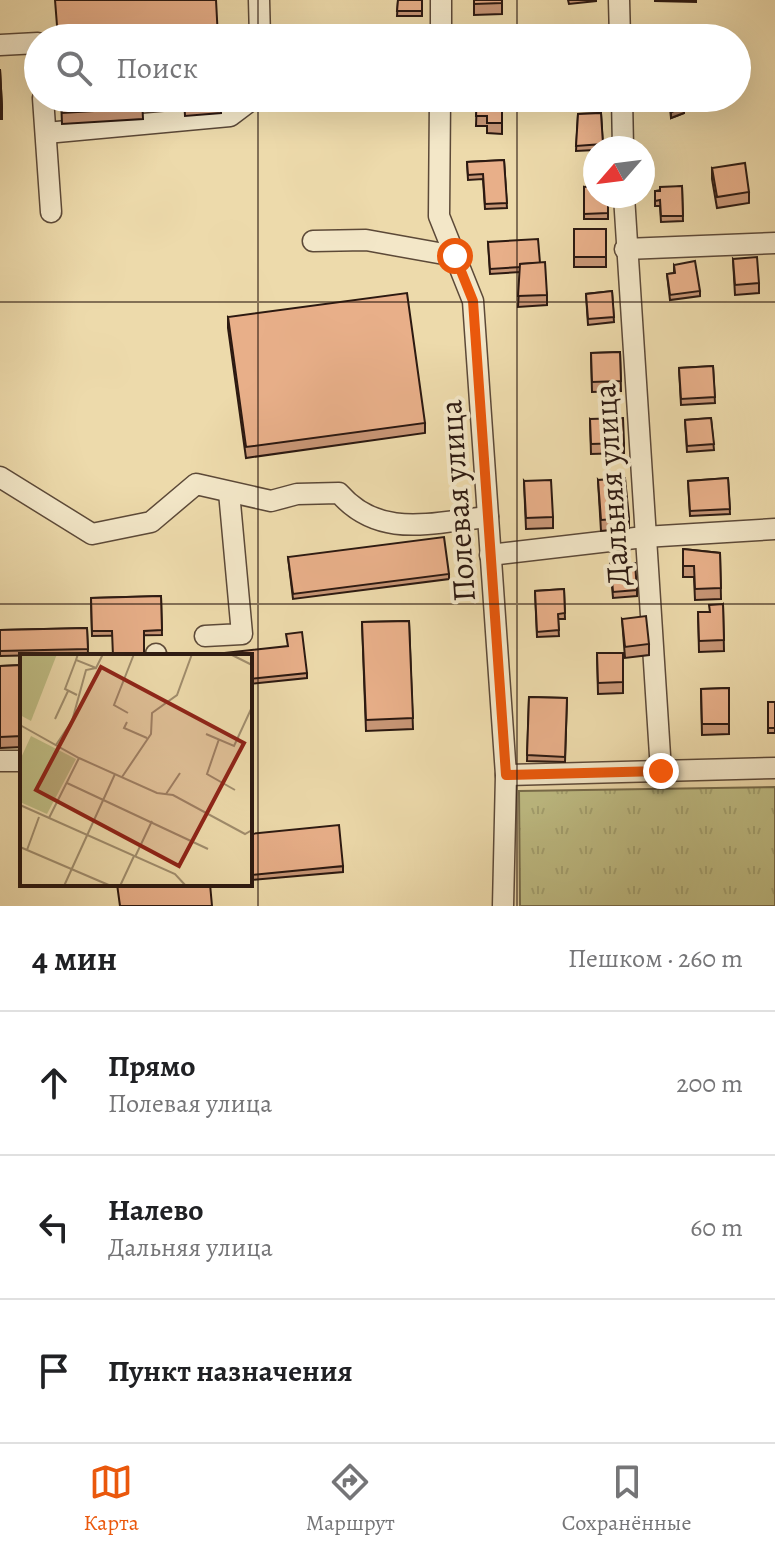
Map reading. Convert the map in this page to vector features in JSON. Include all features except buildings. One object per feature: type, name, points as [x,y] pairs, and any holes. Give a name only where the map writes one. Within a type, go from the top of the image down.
[{"type":"street","points":[[259,0],[260,24]]},
{"type":"street","points":[[441,0],[441,24]]},
{"type":"street","points":[[619,0],[620,24]]},
{"type":"street","points":[[0,45],[24,44]]},
{"type":"street","points":[[44,112],[51,212]]},
{"type":"street","points":[[46,133],[230,116],[235,112]]},
{"type":"street","name":"Полевая улица","points":[[440,112],[439,216],[473,301],[506,775],[503,906]]},
{"type":"street","points":[[622,112],[623,136]]},
{"type":"street","name":"Дальняя улица","points":[[624,208],[661,771]]},
{"type":"street","points":[[313,241],[366,240],[455,256]]},
{"type":"street","points":[[625,249],[775,243]]},
{"type":"street","points":[[0,477],[92,534],[151,522],[196,484],[271,501],[297,494],[339,493],[350,506],[374,522],[401,525],[488,517]]},
{"type":"street","points":[[205,636],[242,634],[229,492]]},
{"type":"street","points":[[490,555],[644,537],[775,529]]},
{"type":"street","points":[[506,775],[775,768]]},
{"type":"green space","points":[[775,787],[775,906],[520,906],[519,791]]},
{"type":"route","points":[[455,256],[473,301],[506,775],[661,771]]}]
